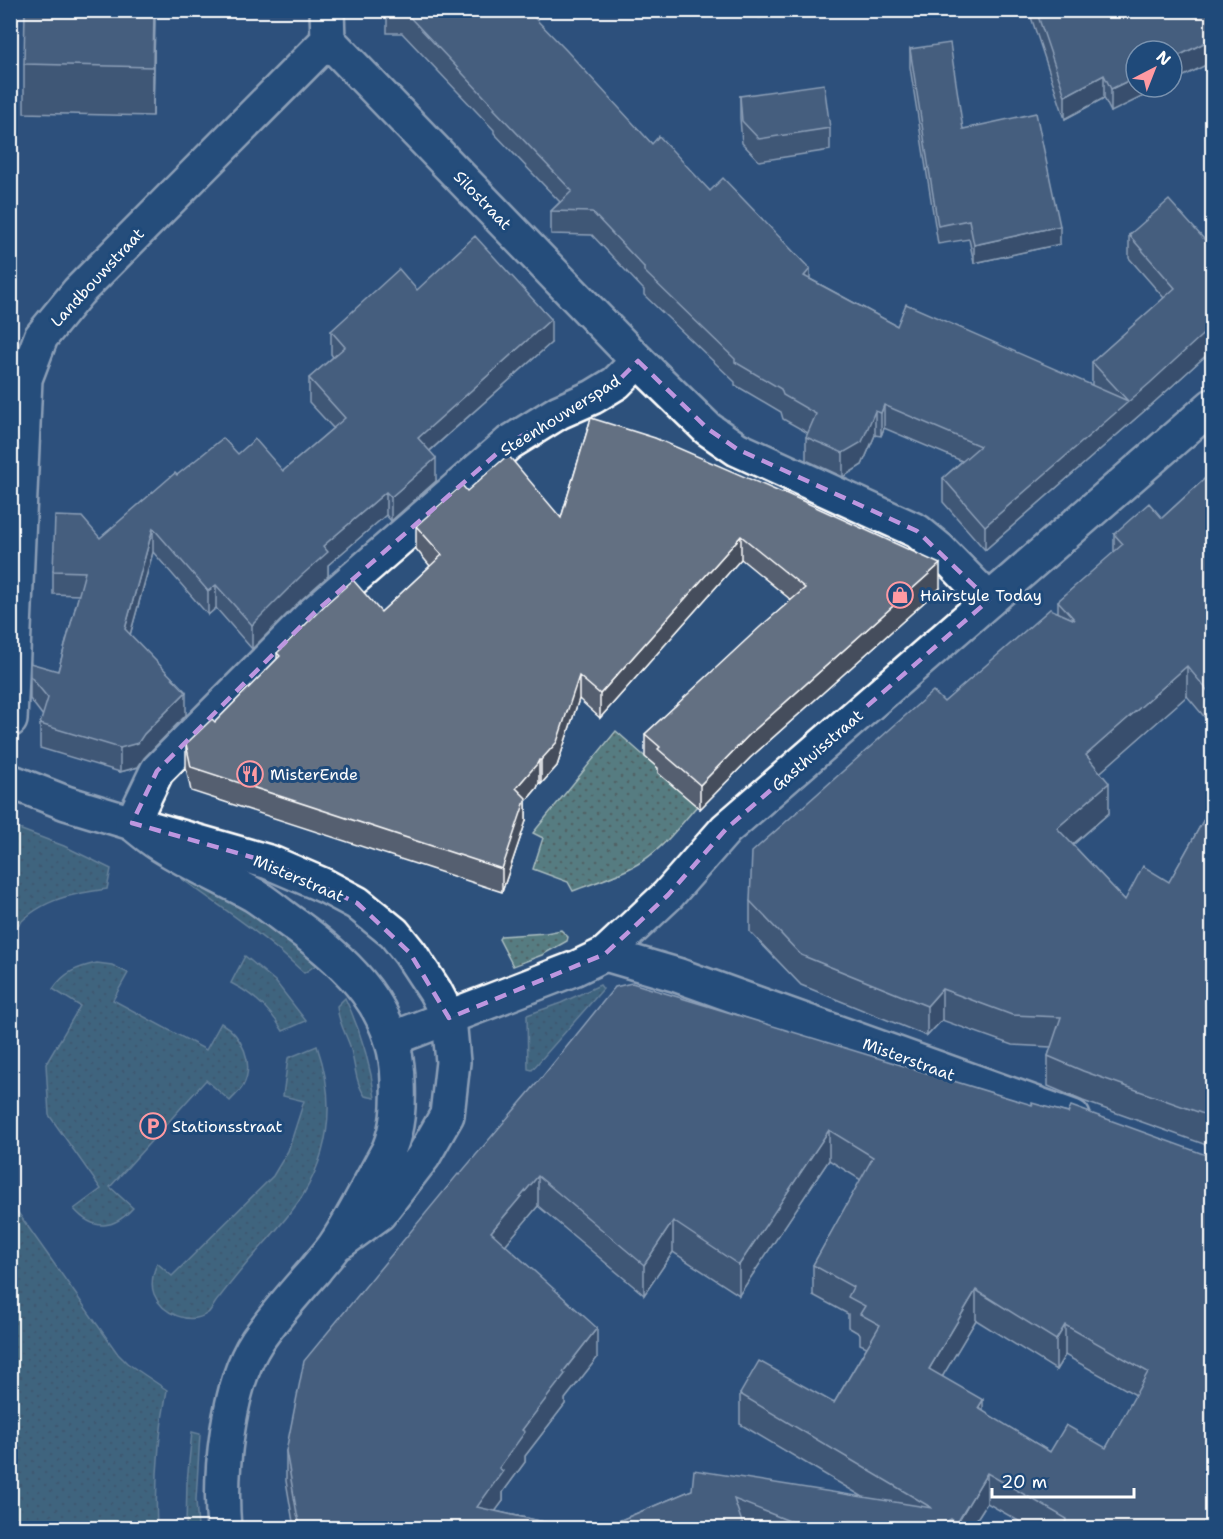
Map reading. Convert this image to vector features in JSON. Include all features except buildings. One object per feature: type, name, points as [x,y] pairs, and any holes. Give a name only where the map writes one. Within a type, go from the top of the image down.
[{"type":"street","name":"Silostraat","points":[[328,25],[638,361]]},
{"type":"street","name":"Landbouwstraat","points":[[10,720],[25,379],[41,337],[78,292],[328,25]]},
{"type":"street","points":[[638,361],[708,429],[737,449],[917,531],[939,549],[989,600]]},
{"type":"street","name":"Steenhouwerspad","points":[[132,823],[157,771],[314,614],[509,442],[559,412],[608,388],[638,361]]},
{"type":"street","name":"Gasthuisstraat","points":[[392,1039],[576,968],[605,954],[668,895],[726,829],[1212,406]]},
{"type":"street","name":"Misterstraat","points":[[10,781],[132,823],[269,862],[325,886],[357,903],[394,933],[410,952],[435,991],[448,1018]]},
{"type":"street","name":"Misterstraat","points":[[132,823],[161,845],[256,897],[330,950],[361,982],[378,1008],[392,1039]]},
{"type":"street","name":"Misterstraat","points":[[605,954],[677,975],[1100,1127]]},
{"type":"street","points":[[335,1246],[379,1214],[423,1157],[447,1115],[453,1062],[448,1018]]},
{"type":"street","points":[[224,1528],[221,1499],[224,1460],[231,1412],[244,1366],[256,1343],[277,1314],[335,1246],[394,1138],[399,1100],[398,1070],[392,1039]]},
{"type":"highlighted area","points":[[638,361],[708,429],[737,449],[917,531],[989,600],[726,829],[668,895],[605,954],[449,1018],[410,953],[357,903],[269,862],[132,823],[157,771],[314,613],[509,443],[616,383]]},
{"type":"green space","points":[[616,731],[697,806],[664,843],[641,862],[617,875],[573,891],[568,882],[533,869],[543,838],[533,833]]},
{"type":"green space","points":[[11,826],[64,846],[111,869],[107,889],[79,893],[42,906],[31,913],[11,933]]},
{"type":"green space","points":[[186,870],[261,917],[316,965],[304,973],[260,935],[182,879]]},
{"type":"green space","points":[[561,930],[568,937],[567,941],[542,955],[513,966],[499,939],[501,936]]},
{"type":"green space","points":[[245,956],[275,981],[306,1021],[283,1031],[260,1003],[231,983]]},
{"type":"green space","points":[[97,963],[112,965],[128,973],[113,1000],[206,1050],[221,1023],[240,1042],[248,1068],[243,1086],[230,1101],[206,1080],[110,1187],[133,1208],[119,1220],[104,1225],[89,1222],[74,1209],[101,1189],[49,1115],[46,1064],[80,1006],[53,989],[72,971]]},
{"type":"green space","points":[[600,985],[603,989],[532,1070],[528,1069],[527,1015],[561,1003]]},
{"type":"green space","points":[[345,998],[364,1047],[375,1098],[365,1096],[357,1079],[350,1046],[340,1022],[337,1006]]},
{"type":"green space","points":[[317,1046],[326,1084],[328,1122],[320,1159],[313,1177],[284,1221],[208,1313],[193,1318],[177,1316],[163,1307],[154,1294],[152,1278],[157,1263],[172,1276],[273,1176],[288,1151],[304,1101],[283,1096],[288,1058]]},
{"type":"green space","points":[[14,1207],[118,1354],[127,1363],[167,1390],[158,1459],[157,1528],[11,1528],[10,1210]]},
{"type":"green space","points":[[192,1432],[200,1434],[196,1500],[198,1528],[186,1528],[187,1482]]},
{"type":"place","name":"Hairstyle Today","points":[[900,595]]},
{"type":"place","name":"MisterEnde","points":[[250,774]]},
{"type":"place","name":"Stationsstraat","points":[[153,1126]]}]
